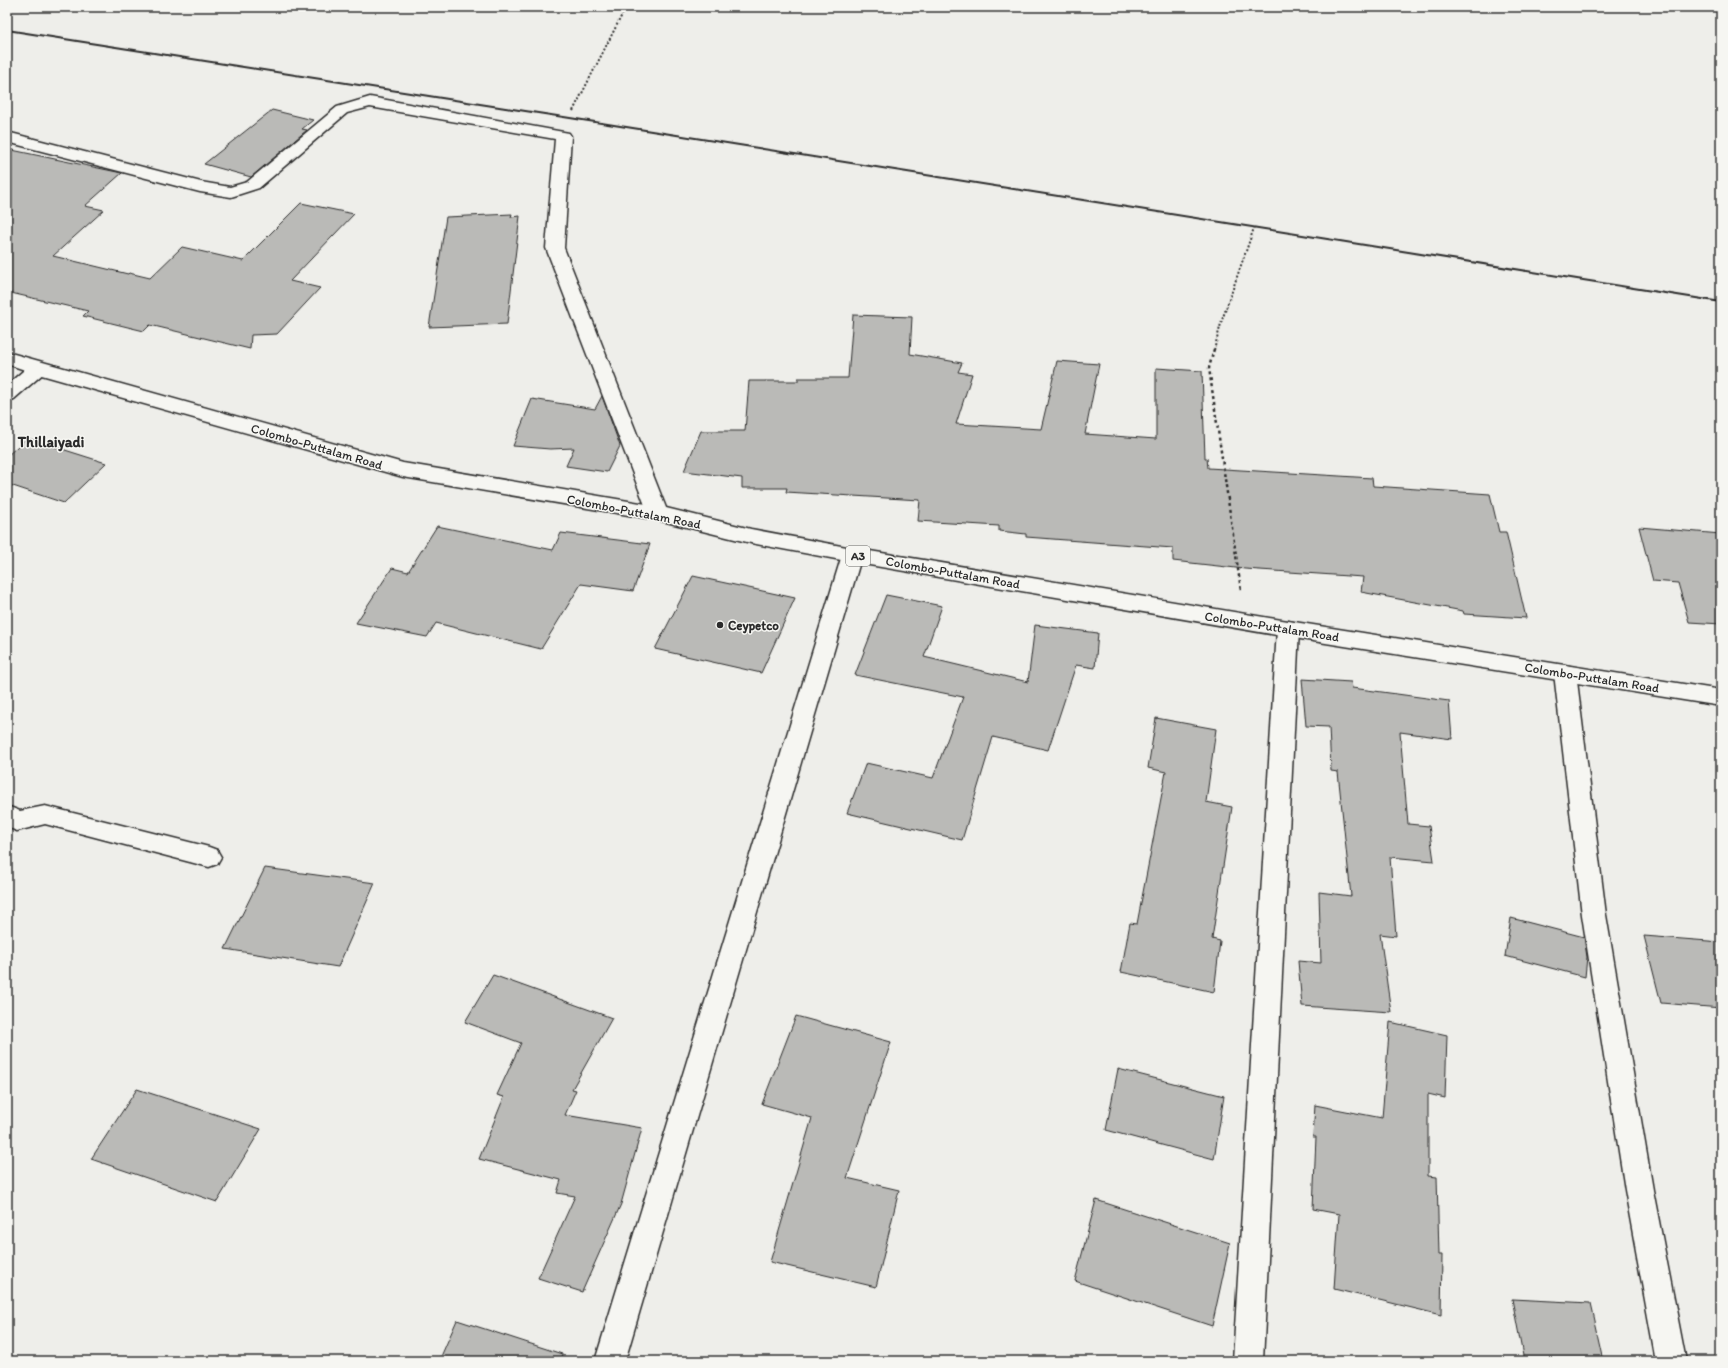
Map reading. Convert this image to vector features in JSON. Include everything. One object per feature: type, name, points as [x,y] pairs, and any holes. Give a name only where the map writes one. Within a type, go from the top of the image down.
[{"type":"main road","points":[[7,137],[200,186],[231,192],[253,186],[342,110],[370,102],[563,136],[555,248],[658,513]]},
{"type":"main road","name":"Colombo-Puttalam Road","points":[[7,358],[403,470],[658,513],[751,536],[852,555],[1288,629],[1721,698]]},
{"type":"main road","points":[[7,395],[38,368]]},
{"type":"main road","points":[[610,1361],[852,555]]},
{"type":"main road","points":[[1248,1361],[1288,629]]},
{"type":"main road","points":[[1565,673],[1594,915],[1639,1190],[1671,1361]]},
{"type":"main road","points":[[7,815],[17,821],[45,815],[209,857]]},
{"type":"path","points":[[563,136],[570,118],[626,7]]},
{"type":"path","points":[[1246,622],[1209,368],[1222,320],[1254,228]]},
{"type":"building","points":[[272,110],[313,120],[302,129],[307,130],[251,177],[204,164]]},
{"type":"building","points":[[7,149],[122,173],[85,206],[104,210],[53,256],[128,274],[150,278],[182,247],[243,261],[301,203],[354,214],[290,281],[320,288],[277,334],[251,335],[250,349],[150,325],[144,331],[83,316],[88,311],[11,293],[7,297]]},
{"type":"building","points":[[512,214],[511,217],[520,216],[507,324],[429,327],[446,217]]},
{"type":"building","points":[[853,315],[912,317],[910,354],[962,363],[958,372],[972,374],[956,424],[1041,429],[1057,361],[1099,364],[1085,434],[1156,439],[1156,368],[1202,371],[1205,458],[1207,458],[1208,468],[1372,478],[1373,486],[1490,494],[1499,532],[1506,532],[1526,618],[1464,614],[1463,611],[1361,592],[1363,577],[1245,569],[1173,561],[1173,548],[1026,537],[1026,534],[999,531],[999,526],[918,521],[920,500],[786,492],[787,488],[742,488],[742,478],[684,471],[701,431],[745,431],[749,381],[798,381],[798,378],[848,378]]},
{"type":"building","points":[[602,396],[620,446],[607,472],[566,466],[574,448],[550,449],[513,446],[532,399],[595,409]]},
{"type":"building","points":[[27,438],[106,463],[64,503],[7,484],[7,456]]},
{"type":"building","points":[[437,526],[553,550],[561,533],[650,544],[633,591],[581,584],[541,649],[436,623],[427,637],[356,623],[392,568],[408,572]]},
{"type":"building","points":[[1639,527],[1721,534],[1721,624],[1689,622],[1678,583],[1653,581]]},
{"type":"building","points":[[693,576],[795,598],[761,673],[655,649]]},
{"type":"building","points":[[886,595],[942,606],[924,657],[1028,682],[1035,625],[1098,633],[1095,668],[1076,665],[1048,750],[993,737],[962,840],[847,813],[866,763],[933,778],[963,697],[855,675]]},
{"type":"building","points":[[1302,679],[1351,682],[1352,688],[1449,701],[1452,739],[1400,732],[1408,824],[1429,826],[1434,861],[1390,857],[1396,936],[1380,934],[1391,1012],[1302,1006],[1298,961],[1321,963],[1319,892],[1351,896],[1338,772],[1331,771],[1329,727],[1306,726]]},
{"type":"building","points":[[1156,718],[1216,729],[1206,802],[1232,807],[1212,939],[1220,941],[1214,992],[1121,972],[1130,923],[1137,924],[1166,772],[1148,768]]},
{"type":"building","points":[[265,868],[375,883],[338,967],[225,949]]},
{"type":"building","points":[[1511,918],[1584,937],[1587,957],[1585,977],[1505,956]]},
{"type":"building","points":[[1644,936],[1721,942],[1721,1008],[1661,1003]]},
{"type":"building","points":[[493,975],[612,1018],[572,1089],[576,1090],[565,1115],[642,1128],[621,1204],[582,1292],[538,1278],[575,1196],[557,1193],[561,1180],[479,1159],[504,1097],[497,1095],[521,1043],[465,1022]]},
{"type":"building","points":[[796,1016],[891,1042],[847,1178],[899,1190],[876,1287],[770,1262],[812,1118],[762,1104]]},
{"type":"building","points":[[1390,1022],[1447,1035],[1445,1098],[1428,1094],[1428,1176],[1437,1177],[1439,1255],[1442,1255],[1441,1315],[1334,1289],[1339,1214],[1313,1209],[1316,1137],[1313,1137],[1315,1105],[1382,1118]]},
{"type":"building","points":[[1118,1069],[1224,1096],[1214,1159],[1106,1130]]},
{"type":"building","points":[[137,1089],[261,1129],[217,1202],[91,1159]]},
{"type":"building","points":[[1096,1200],[1230,1243],[1212,1326],[1075,1281]]},
{"type":"building","points":[[1512,1299],[1590,1303],[1603,1361],[1524,1361]]},
{"type":"building","points":[[457,1320],[562,1354],[561,1361],[439,1361]]},
{"type":"railway","points":[[7,30],[570,118],[1721,302]]},
{"type":"place","name":"Ceypetco","points":[[720,625]]},
{"type":"district","name":"Thillaiyadi","points":[[51,442]]}]
